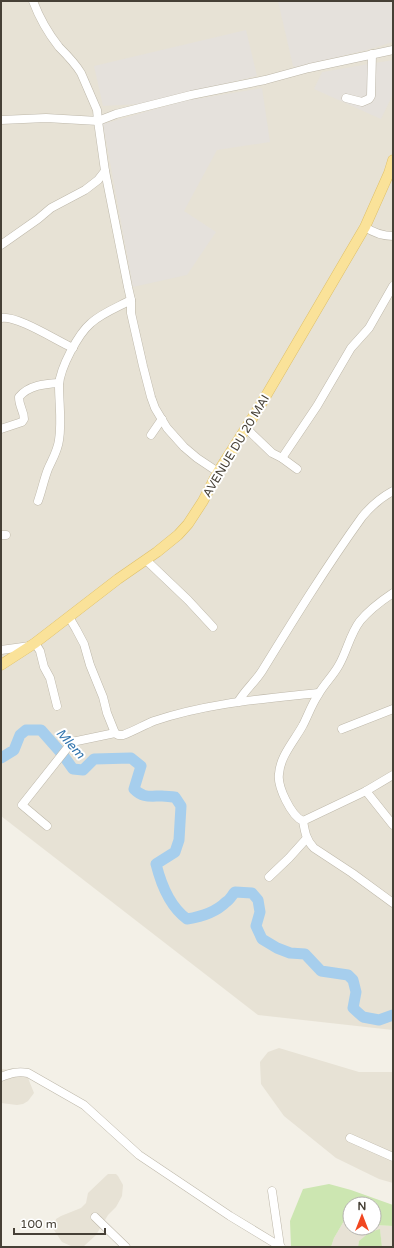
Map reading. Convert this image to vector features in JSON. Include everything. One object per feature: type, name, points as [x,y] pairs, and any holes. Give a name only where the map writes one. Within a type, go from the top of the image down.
[{"type":"main road","name":"AVENUE DU 20 MAI","points":[[1,664],[33,644],[118,579],[167,545],[188,524],[365,227],[389,173],[393,160]]},
{"type":"street","points":[[33,1],[38,14],[54,39],[81,73],[97,110],[105,171],[131,300],[131,313],[151,397],[162,419],[172,434],[192,454],[218,472]]},
{"type":"street","points":[[1,120],[46,118],[98,121],[116,114],[192,95],[265,80],[309,68],[393,50]]},
{"type":"street","points":[[346,98],[362,102],[369,99],[371,96],[372,54]]},
{"type":"street","points":[[1,244],[38,219],[51,208],[85,190],[98,180],[105,171]]},
{"type":"street","points":[[365,227],[374,233],[393,236]]},
{"type":"street","points":[[282,458],[318,406],[351,348],[368,328],[393,286]]},
{"type":"street","points":[[38,501],[59,442],[59,383],[63,368],[73,348],[90,323],[101,315],[131,300]]},
{"type":"street","points":[[1,318],[23,323],[46,333],[73,348]]},
{"type":"street","points":[[1,430],[24,420],[19,404],[19,397],[23,392],[33,387],[59,383]]},
{"type":"street","points":[[151,435],[162,419]]},
{"type":"street","points":[[246,428],[267,448],[297,469]]},
{"type":"street","points":[[238,702],[243,693],[261,673],[307,598],[362,517],[370,507],[383,497],[393,492]]},
{"type":"street","points":[[146,560],[188,600],[213,627]]},
{"type":"street","points":[[393,593],[372,608],[354,630],[339,665],[311,706],[303,725],[283,758],[278,773],[279,781],[287,801],[299,820],[303,821],[307,838],[314,848],[393,903]]},
{"type":"street","points":[[69,617],[84,644],[115,733]]},
{"type":"street","points":[[1,650],[33,644],[41,655],[50,678],[57,706]]},
{"type":"street","points":[[47,826],[22,805],[72,742],[115,733],[118,735],[123,735],[154,722],[214,706],[238,702],[318,694]]},
{"type":"street","points":[[342,729],[393,709]]},
{"type":"street","points":[[303,821],[366,791],[393,775]]},
{"type":"street","points":[[366,791],[393,825]]},
{"type":"street","points":[[269,877],[307,838]]},
{"type":"street","points":[[1,1077],[12,1072],[28,1074],[84,1105],[139,1155],[230,1216],[280,1246]]},
{"type":"street","points":[[350,1138],[393,1157]]},
{"type":"street","points":[[272,1191],[280,1246]]},
{"type":"street","points":[[95,1217],[126,1247]]},
{"type":"shaded area","points":[[1,1],[393,1],[393,1030],[258,1015],[1,816]]},
{"type":"shaded area","points":[[278,1],[393,1],[393,42],[367,50],[296,67],[293,66]]},
{"type":"shaded area","points":[[246,30],[257,76],[140,104],[103,106],[94,66]]},
{"type":"shaded area","points":[[393,60],[393,94],[381,119],[314,89],[322,72]]},
{"type":"shaded area","points":[[262,88],[270,142],[217,150],[184,211],[216,232],[187,275],[133,287],[103,124],[184,101]]},
{"type":"shaded area","points":[[279,1048],[359,1072],[393,1072],[393,1183],[379,1179],[336,1158],[284,1116],[261,1084],[260,1062],[268,1052]]},
{"type":"shaded area","points":[[1,1069],[13,1070],[24,1074],[28,1078],[34,1093],[28,1101],[17,1105],[1,1103]]},
{"type":"shaded area","points":[[108,1174],[116,1174],[123,1185],[122,1196],[116,1207],[108,1215],[96,1235],[84,1246],[73,1247],[62,1242],[54,1230],[56,1219],[81,1208],[86,1203],[88,1193]]},
{"type":"shaded area","points":[[342,1224],[342,1236],[369,1236],[359,1241],[358,1247],[331,1247],[334,1238]]},
{"type":"shaded area","points":[[382,1225],[393,1226],[393,1247],[382,1247],[381,1236],[382,1236]]},
{"type":"green space","points":[[329,1184],[368,1196],[342,1196],[342,1224],[334,1238],[331,1247],[291,1247],[290,1221],[303,1189]]},
{"type":"green space","points":[[382,1201],[393,1205],[393,1226],[382,1225]]},
{"type":"green space","points":[[365,1236],[381,1236],[382,1247],[358,1247],[359,1241]]},
{"type":"waterway","name":"Mlem","points":[[1,758],[14,750],[20,735],[26,730],[41,730],[73,769],[83,770],[94,759],[131,758],[141,766],[134,789],[140,794],[146,796],[175,797],[181,806],[179,840],[175,852],[156,864],[160,879],[167,894],[175,908],[181,914],[187,919],[208,914],[218,909],[229,900],[235,892],[252,893],[258,900],[260,912],[256,926],[262,939],[277,948],[290,953],[305,954],[321,971],[348,975],[353,980],[356,992],[353,1008],[363,1017],[379,1020],[393,1015]]}]
